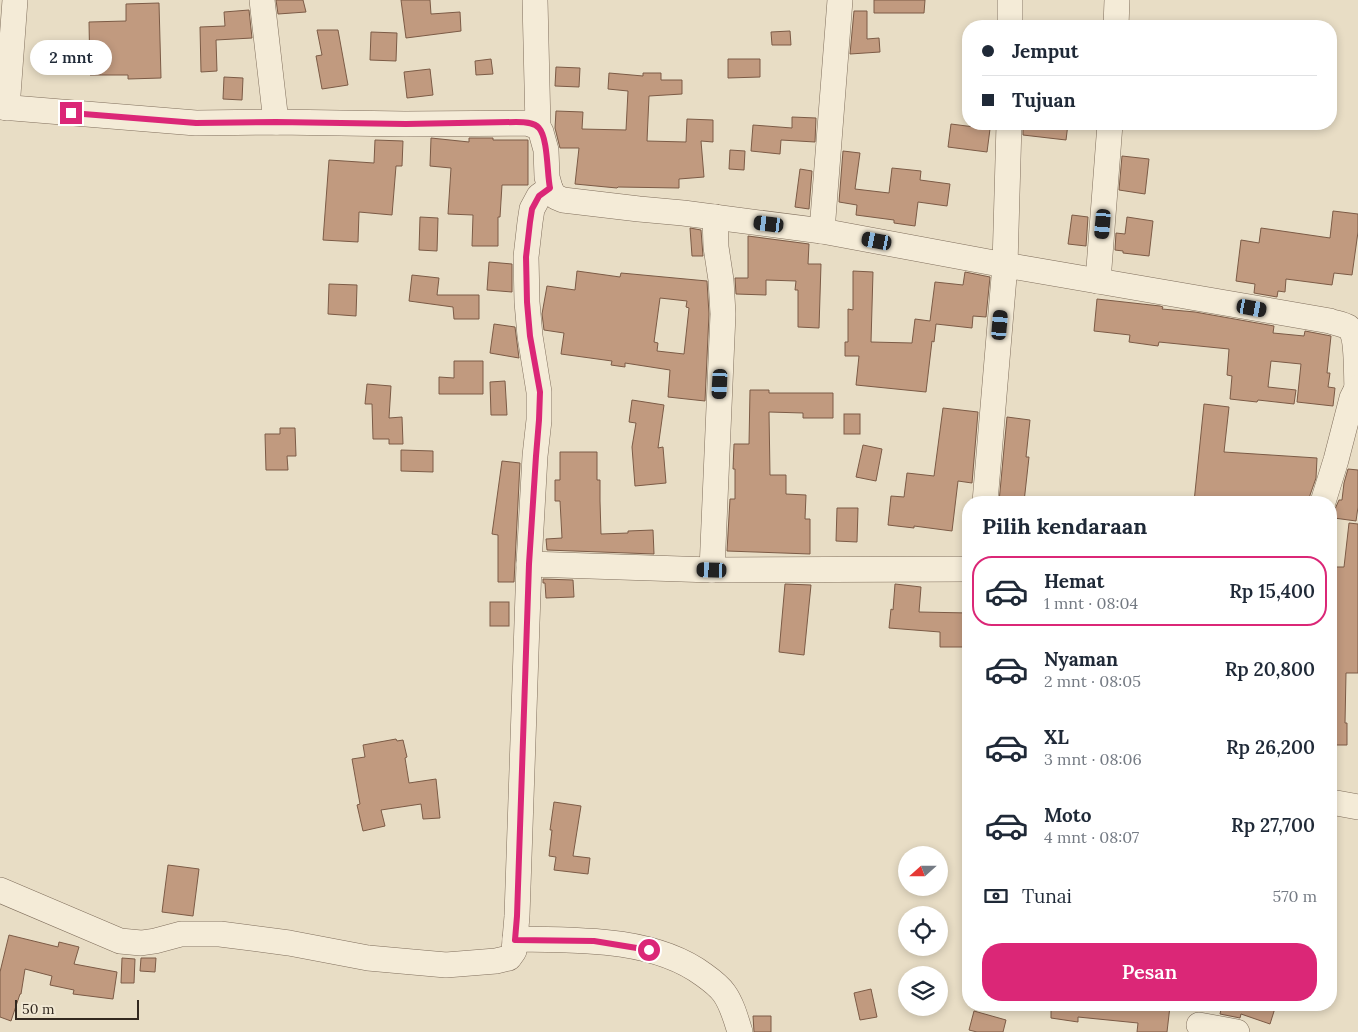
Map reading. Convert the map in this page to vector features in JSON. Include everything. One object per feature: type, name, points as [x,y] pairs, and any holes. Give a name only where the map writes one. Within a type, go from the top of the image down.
[{"type":"street","points":[[15,0],[4,107],[196,123],[406,124],[516,122],[538,127]]},
{"type":"street","points":[[262,0],[276,122]]},
{"type":"street","points":[[535,0],[538,127],[546,150],[550,188],[556,197],[563,200],[822,230],[1005,266],[1330,321],[1349,327],[1353,332],[1356,348],[1357,391],[1352,398],[1325,496]]},
{"type":"street","points":[[822,230],[840,0]]},
{"type":"street","points":[[1010,0],[1010,20]]},
{"type":"street","points":[[1116,20],[1117,0]]},
{"type":"street","points":[[985,496],[1005,266],[1009,130]]},
{"type":"street","points":[[1098,281],[1110,130]]},
{"type":"street","points":[[0,890],[120,941],[141,943],[181,934],[220,934],[289,942],[368,958],[446,965],[496,961],[508,958],[514,951],[517,916],[529,564],[540,392],[530,336],[526,257],[532,209],[539,196],[550,188]]},
{"type":"street","points":[[712,570],[723,308],[716,248],[715,217]]},
{"type":"street","points":[[529,564],[712,570],[962,569]]},
{"type":"street","points":[[1337,803],[1358,807]]},
{"type":"street","points":[[515,940],[594,941],[660,952],[691,965],[711,979],[724,993],[735,1015],[740,1032]]},
{"type":"street","points":[[1199,1021],[1237,1032]]},
{"type":"building","points":[[276,0],[303,0],[306,12],[278,14]]},
{"type":"building","points":[[401,0],[430,0],[431,14],[460,12],[461,31],[406,38]]},
{"type":"building","points":[[874,0],[925,0],[924,13],[874,13]]},
{"type":"building","points":[[159,3],[161,78],[128,79],[128,75],[90,75],[89,22],[126,21],[126,4]]},
{"type":"building","points":[[249,10],[252,38],[216,40],[217,71],[201,72],[200,27],[225,26],[224,12]]},
{"type":"building","points":[[854,11],[867,11],[867,39],[879,38],[880,52],[850,54]]},
{"type":"building","points":[[317,30],[338,30],[348,85],[322,89],[316,56],[322,55]]},
{"type":"building","points":[[790,31],[791,45],[772,45],[771,32]]},
{"type":"building","points":[[371,32],[397,33],[396,61],[370,60]]},
{"type":"building","points":[[491,59],[493,74],[476,75],[475,61]]},
{"type":"building","points":[[728,59],[760,59],[760,77],[728,78]]},
{"type":"building","points":[[556,67],[580,68],[579,87],[555,86]]},
{"type":"building","points":[[430,69],[433,95],[407,98],[404,72]]},
{"type":"building","points":[[609,73],[643,76],[643,73],[661,73],[661,80],[682,80],[682,94],[649,96],[647,141],[686,142],[687,119],[713,120],[713,142],[701,141],[704,177],[679,179],[679,188],[617,188],[575,184],[579,148],[560,148],[555,128],[556,111],[583,112],[582,129],[626,130],[628,91],[608,89]]},
{"type":"building","points":[[224,77],[243,78],[242,100],[223,99]]},
{"type":"building","points":[[792,117],[816,118],[815,142],[781,140],[780,154],[751,151],[753,125],[792,128]]},
{"type":"building","points":[[951,124],[962,125],[962,130],[990,130],[987,152],[948,147]]},
{"type":"building","points":[[1023,130],[1067,130],[1066,140],[1023,135]]},
{"type":"building","points":[[431,138],[469,142],[469,138],[528,140],[528,185],[502,185],[500,217],[498,217],[498,246],[472,246],[473,215],[448,214],[451,168],[430,166]]},
{"type":"building","points":[[375,140],[403,141],[402,166],[396,166],[392,215],[359,212],[358,242],[323,240],[329,160],[374,163]]},
{"type":"building","points":[[730,150],[745,151],[744,170],[729,169]]},
{"type":"building","points":[[843,151],[860,153],[855,189],[889,193],[892,168],[921,171],[920,180],[950,184],[947,206],[918,202],[915,226],[894,223],[894,220],[856,215],[857,205],[839,202]]},
{"type":"building","points":[[1122,156],[1149,159],[1145,194],[1119,190]]},
{"type":"building","points":[[800,169],[812,171],[809,209],[795,207]]},
{"type":"building","points":[[1333,211],[1358,214],[1358,232],[1352,275],[1334,273],[1332,285],[1286,279],[1285,292],[1278,291],[1277,297],[1254,293],[1255,284],[1236,281],[1241,240],[1259,243],[1261,228],[1330,238]]},
{"type":"building","points":[[1072,215],[1088,217],[1086,246],[1068,244]]},
{"type":"building","points":[[420,217],[438,218],[437,251],[419,250]]},
{"type":"building","points":[[1127,217],[1153,221],[1149,256],[1123,253],[1123,251],[1115,250],[1116,233],[1125,234]]},
{"type":"building","points":[[690,228],[701,230],[703,256],[692,256]]},
{"type":"building","points":[[748,236],[809,244],[808,264],[821,264],[819,328],[798,327],[798,290],[795,290],[796,281],[766,280],[766,295],[736,294],[735,278],[748,278]]},
{"type":"building","points":[[489,262],[512,264],[512,292],[487,290]]},
{"type":"building","points":[[577,271],[620,277],[621,273],[707,281],[709,314],[705,401],[668,397],[670,370],[625,363],[625,367],[611,365],[612,361],[561,354],[564,333],[544,330],[542,314],[547,286],[575,290]],"holes":[[[660,298],[687,301],[686,307],[689,308],[684,354],[657,351],[658,343],[654,342]]]},
{"type":"building","points":[[853,271],[873,272],[871,342],[912,343],[915,319],[930,321],[935,282],[963,285],[965,272],[990,277],[986,317],[973,316],[972,328],[936,324],[926,392],[856,385],[859,356],[845,356],[845,342],[848,342],[848,309],[853,310]]},
{"type":"building","points":[[412,275],[439,278],[437,295],[479,295],[479,319],[454,319],[453,307],[409,301]]},
{"type":"building","points":[[329,284],[357,285],[356,316],[328,314]]},
{"type":"building","points":[[1097,299],[1160,306],[1163,307],[1162,309],[1195,312],[1274,326],[1273,333],[1304,336],[1305,331],[1331,336],[1327,373],[1330,373],[1328,387],[1335,388],[1333,406],[1297,402],[1301,364],[1271,361],[1268,387],[1296,390],[1294,404],[1230,399],[1232,376],[1227,375],[1229,349],[1159,342],[1158,346],[1129,342],[1130,335],[1094,331]]},
{"type":"building","points":[[494,324],[515,327],[519,358],[490,353]]},
{"type":"building","points":[[454,361],[483,361],[483,394],[439,394],[439,377],[454,378]]},
{"type":"building","points":[[505,381],[507,415],[491,415],[490,382]]},
{"type":"building","points":[[367,384],[391,386],[389,418],[402,417],[403,444],[389,444],[389,439],[373,439],[372,404],[365,404]]},
{"type":"building","points":[[750,390],[769,390],[769,393],[833,393],[833,418],[803,418],[803,413],[769,412],[770,475],[786,475],[786,494],[806,495],[805,519],[810,519],[810,554],[727,551],[730,499],[735,499],[734,444],[749,444]]},
{"type":"building","points":[[632,400],[664,405],[658,448],[663,447],[666,483],[635,486],[632,447],[636,423],[629,422]]},
{"type":"building","points":[[1204,404],[1229,407],[1224,452],[1317,458],[1316,478],[1310,496],[1195,496]]},
{"type":"building","points":[[943,408],[978,412],[972,483],[958,481],[952,531],[888,525],[891,496],[904,497],[907,473],[934,476]]},
{"type":"building","points":[[844,414],[860,414],[860,434],[844,434]]},
{"type":"building","points":[[1007,417],[1030,420],[1026,457],[1029,457],[1025,496],[1000,496]]},
{"type":"building","points":[[280,428],[295,428],[296,456],[287,456],[288,470],[266,470],[265,434],[280,434]]},
{"type":"building","points":[[863,445],[882,449],[876,481],[856,477]]},
{"type":"building","points":[[401,450],[433,451],[433,472],[401,471]]},
{"type":"building","points":[[560,452],[597,452],[597,480],[600,480],[601,534],[653,530],[654,554],[547,550],[546,539],[562,538],[560,501],[555,501],[555,480],[560,480]]},
{"type":"building","points":[[502,461],[520,463],[514,582],[498,582],[498,535],[492,534]]},
{"type":"building","points":[[1348,469],[1358,470],[1356,521],[1337,518],[1337,504],[1339,500],[1342,500]]},
{"type":"building","points":[[837,508],[858,508],[857,542],[836,541]]},
{"type":"building","points":[[1349,523],[1358,524],[1358,673],[1346,673],[1345,723],[1347,723],[1347,745],[1337,745],[1337,567],[1344,567]]},
{"type":"building","points":[[543,579],[573,580],[574,597],[546,598]]},
{"type":"building","points":[[785,584],[811,585],[804,655],[779,652]]},
{"type":"building","points":[[895,584],[921,587],[919,612],[962,613],[962,647],[940,647],[940,632],[889,628],[891,609],[893,610]]},
{"type":"building","points":[[490,602],[509,602],[509,626],[490,626]]},
{"type":"building","points":[[396,739],[397,741],[403,740],[407,757],[405,758],[409,783],[436,779],[440,818],[423,819],[421,804],[381,810],[385,826],[363,831],[357,805],[360,804],[352,759],[365,757],[363,745]]},
{"type":"building","points":[[554,802],[581,806],[573,856],[590,858],[588,874],[554,870],[556,857],[549,856]]},
{"type":"building","points":[[168,865],[199,869],[193,916],[162,912]]},
{"type":"building","points":[[9,935],[58,947],[59,942],[79,947],[74,964],[117,972],[113,999],[73,994],[74,990],[50,985],[52,976],[25,969],[21,994],[11,1021],[0,1017],[0,972]]},
{"type":"building","points":[[122,958],[135,959],[134,983],[121,983]]},
{"type":"building","points":[[141,958],[156,958],[155,972],[140,971]]},
{"type":"building","points":[[871,989],[877,1017],[860,1020],[854,993]]},
{"type":"building","points":[[974,1011],[1006,1020],[1003,1032],[977,1032],[969,1030]]},
{"type":"building","points":[[1051,1011],[1169,1011],[1167,1032],[1137,1032],[1138,1023],[1078,1017],[1078,1022],[1051,1018]]},
{"type":"building","points":[[1221,1011],[1274,1011],[1270,1024],[1241,1014],[1240,1018],[1220,1014]]},
{"type":"building","points":[[753,1016],[771,1016],[771,1032],[754,1032]]},
{"type":"route","points":[[71,113],[196,123],[406,124],[516,122],[538,127],[546,150],[550,188],[539,196],[532,209],[526,257],[530,336],[540,392],[529,564],[515,940],[594,941],[649,950]]}]
